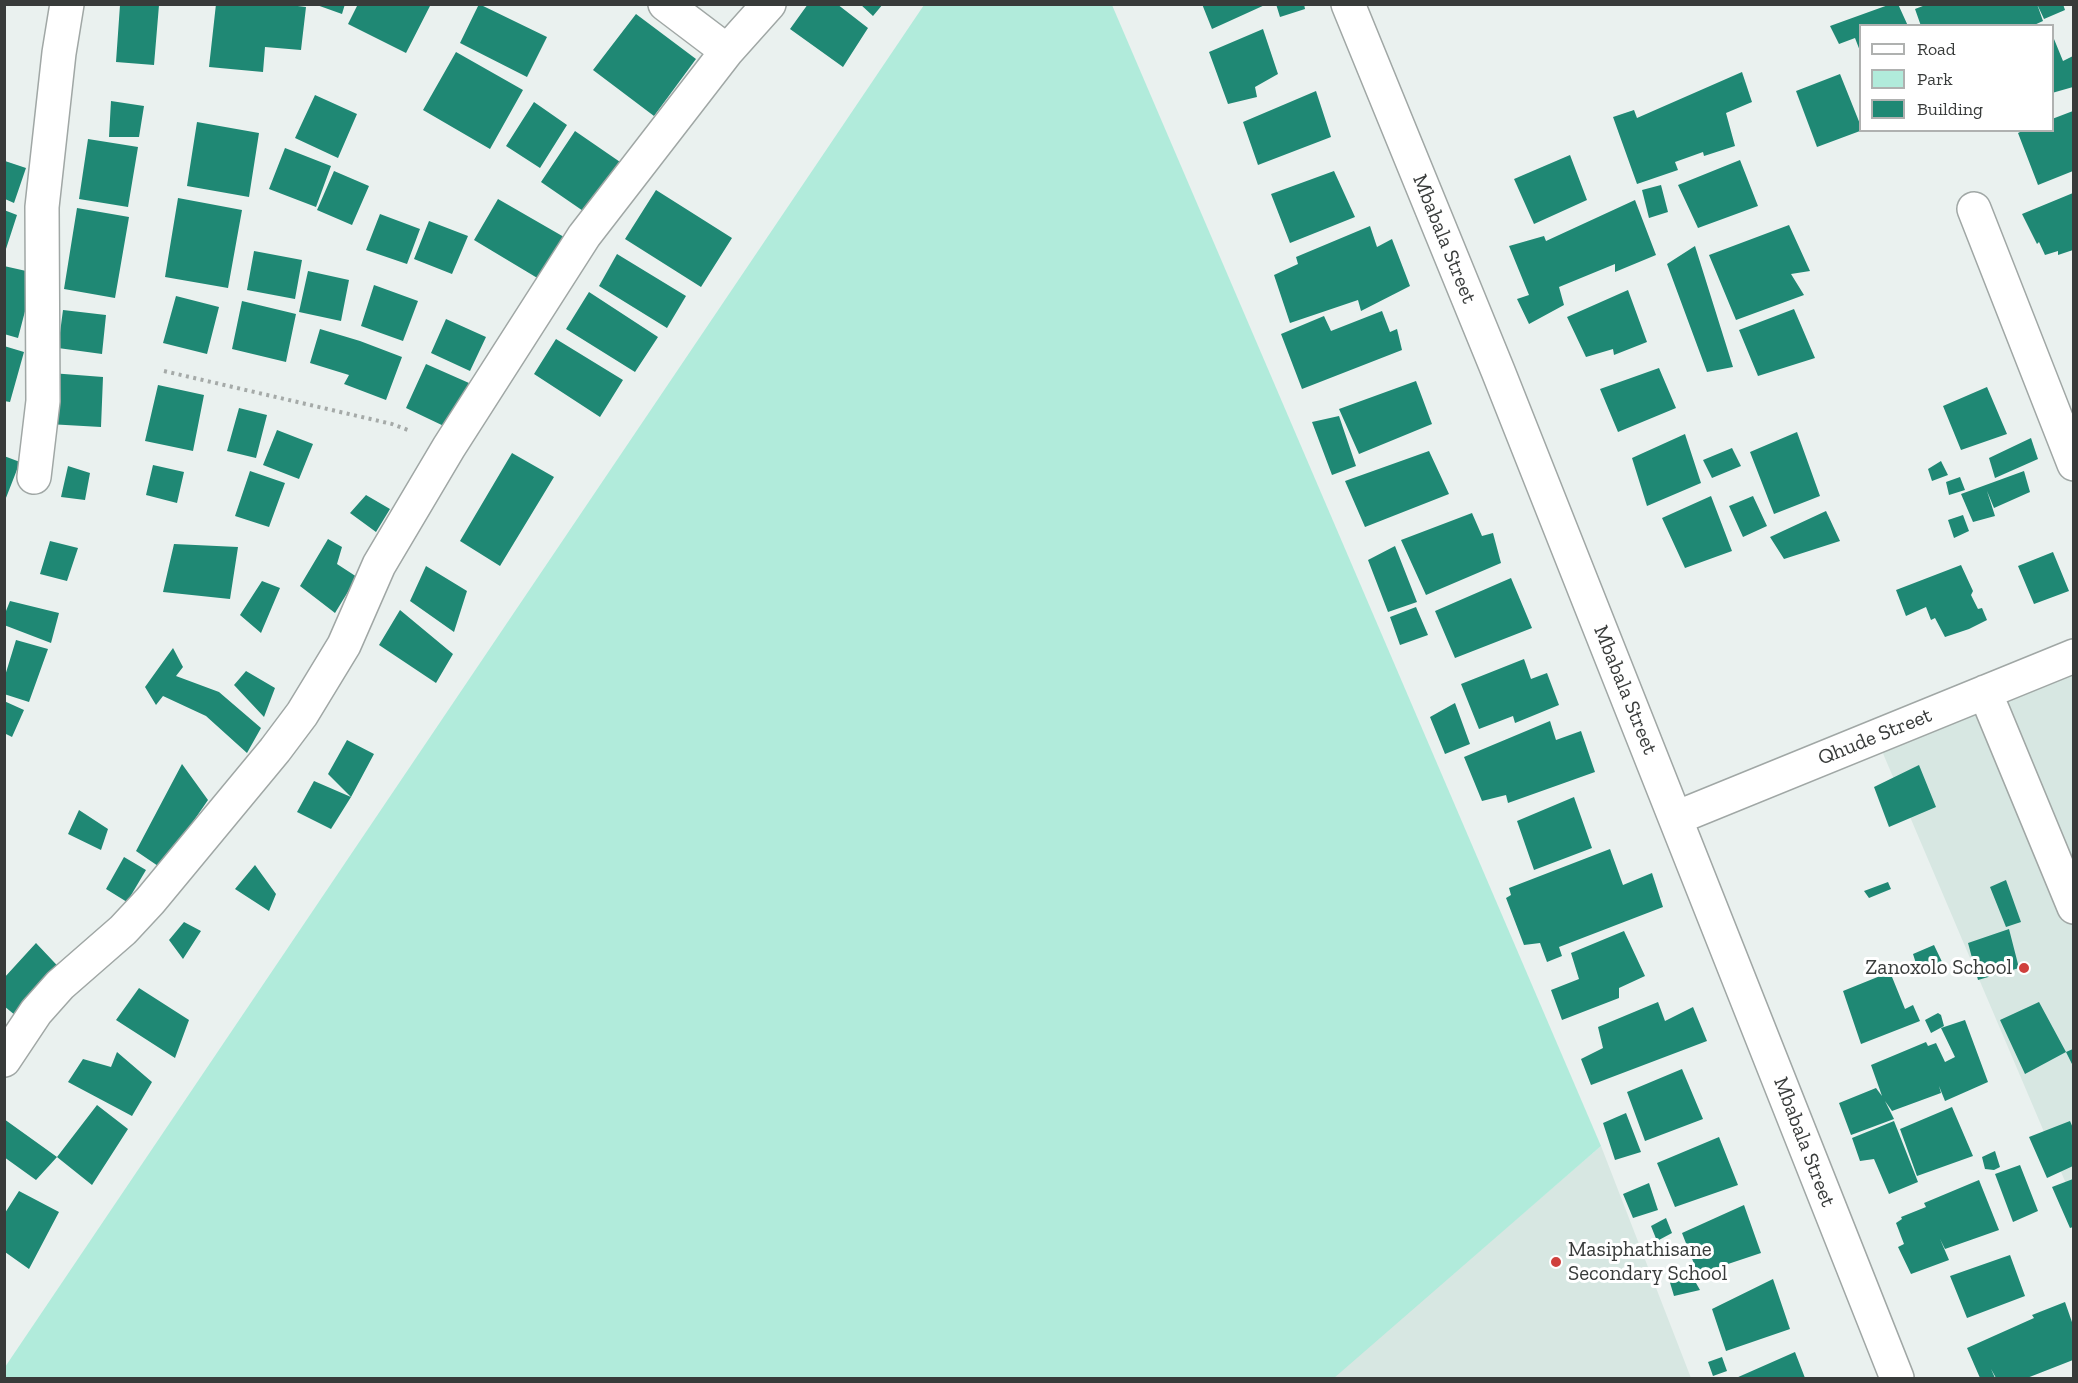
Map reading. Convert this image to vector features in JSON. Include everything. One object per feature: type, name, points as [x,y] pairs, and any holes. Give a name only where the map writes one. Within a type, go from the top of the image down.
[{"type":"street","points":[[34,477],[43,401],[42,207],[58,53],[67,4]]},
{"type":"street","points":[[665,4],[727,51]]},
{"type":"street","points":[[4,1060],[36,1012],[60,986],[123,930],[150,901],[276,750],[302,714],[344,645],[379,566],[449,447],[584,236],[727,51],[769,4]]},
{"type":"street","name":"Mbabala Street","points":[[1348,4],[1494,361],[1897,1378]]},
{"type":"street","points":[[1974,209],[2073,464]]},
{"type":"street","name":"Qhude Street","points":[[1676,818],[2073,656]]},
{"type":"street","points":[[1985,692],[2073,908]]},
{"type":"path","points":[[164,371],[392,424],[449,447]]},
{"type":"shaded area","name":"Zanoxolo School","points":[[2073,656],[2073,1200],[1876,737]]},
{"type":"shaded area","name":"Masiphathisane Secondary School","points":[[1601,1146],[1691,1378],[1331,1378]]},
{"type":"green space","points":[[924,5],[1112,5],[1601,1146],[1334,1378],[5,1378],[5,1367]]},
{"type":"building","points":[[216,4],[281,4],[306,7],[301,50],[265,47],[263,72],[209,67]]},
{"type":"building","points":[[314,4],[345,4],[342,14]]},
{"type":"building","points":[[358,4],[431,4],[406,53],[348,24]]},
{"type":"building","points":[[479,4],[547,37],[527,77],[460,43]]},
{"type":"building","points":[[808,4],[837,4],[868,28],[843,67],[790,29]]},
{"type":"building","points":[[860,4],[883,4],[873,16]]},
{"type":"building","points":[[1202,4],[1267,4],[1212,29]]},
{"type":"building","points":[[1276,4],[1304,4],[1305,9],[1280,17]]},
{"type":"building","points":[[1891,4],[1898,4],[1907,24],[1859,24],[1859,48],[1855,38],[1839,44],[1830,26]]},
{"type":"building","points":[[1928,4],[2037,4],[2043,21],[2036,24],[1920,24],[1915,9]]},
{"type":"building","points":[[2037,4],[2063,4],[2065,10],[2044,19]]},
{"type":"building","points":[[120,5],[159,5],[154,65],[116,62]]},
{"type":"building","points":[[636,14],[696,59],[654,116],[593,70]]},
{"type":"building","points":[[1263,29],[1278,74],[1255,87],[1257,97],[1228,104],[1209,52]]},
{"type":"building","points":[[2054,39],[2063,61],[2073,56],[2073,87],[2054,92]]},
{"type":"building","points":[[456,52],[523,90],[490,149],[423,110]]},
{"type":"building","points":[[1742,72],[1752,102],[1726,113],[1735,146],[1704,156],[1703,152],[1675,162],[1678,170],[1637,184],[1613,117],[1634,110],[1637,118]]},
{"type":"building","points":[[1840,74],[1859,122],[1859,131],[1817,147],[1796,91]]},
{"type":"building","points":[[1316,91],[1331,137],[1258,165],[1243,122]]},
{"type":"building","points":[[315,95],[357,114],[338,158],[295,138]]},
{"type":"building","points":[[111,101],[144,106],[139,137],[109,137]]},
{"type":"building","points":[[534,102],[567,125],[540,168],[506,146]]},
{"type":"building","points":[[2073,111],[2073,171],[2038,185],[2018,133],[2054,132],[2054,118]]},
{"type":"building","points":[[197,122],[259,133],[249,197],[187,186]]},
{"type":"building","points":[[575,131],[623,164],[589,215],[541,182]]},
{"type":"building","points":[[88,139],[138,147],[128,207],[79,199]]},
{"type":"building","points":[[285,148],[331,166],[316,207],[269,189]]},
{"type":"building","points":[[1570,155],[1587,200],[1534,224],[1514,179]]},
{"type":"building","points":[[1740,160],[1758,206],[1698,228],[1678,185]]},
{"type":"building","points":[[5,161],[26,168],[14,203],[5,199]]},
{"type":"building","points":[[334,171],[369,186],[352,225],[317,210]]},
{"type":"building","points":[[1334,171],[1355,217],[1290,243],[1271,194]]},
{"type":"building","points":[[1661,185],[1668,212],[1649,218],[1642,190]]},
{"type":"building","points":[[656,190],[732,238],[701,287],[625,239]]},
{"type":"building","points":[[2073,193],[2073,250],[2058,255],[2058,251],[2045,255],[2022,214]]},
{"type":"building","points":[[178,198],[242,210],[228,288],[165,277]]},
{"type":"building","points":[[498,199],[564,237],[539,279],[474,240]]},
{"type":"building","points":[[1635,200],[1656,255],[1615,272],[1615,264],[1559,287],[1564,305],[1529,324],[1517,299],[1529,295],[1509,246],[1544,236],[1546,241]]},
{"type":"building","points":[[77,208],[129,217],[115,298],[64,289]]},
{"type":"building","points":[[4,210],[17,215],[5,252],[4,252]]},
{"type":"building","points":[[380,214],[420,229],[407,264],[366,250]]},
{"type":"building","points":[[429,221],[468,236],[452,274],[414,259]]},
{"type":"building","points":[[1789,225],[1810,271],[1791,274],[1804,295],[1736,320],[1709,255]]},
{"type":"building","points":[[1370,226],[1377,247],[1392,239],[1410,286],[1361,311],[1358,300],[1290,323],[1274,275],[1298,264],[1296,257]]},
{"type":"building","points":[[1695,246],[1733,367],[1707,372],[1667,264]]},
{"type":"building","points":[[254,251],[302,260],[295,299],[247,290]]},
{"type":"building","points":[[617,254],[686,296],[667,328],[599,286]]},
{"type":"building","points":[[4,266],[35,273],[18,338],[4,334]]},
{"type":"building","points":[[308,271],[349,280],[341,321],[299,312]]},
{"type":"building","points":[[374,285],[418,301],[403,341],[361,326]]},
{"type":"building","points":[[1628,290],[1647,342],[1614,355],[1613,349],[1586,357],[1567,317]]},
{"type":"building","points":[[589,292],[658,337],[635,372],[566,329]]},
{"type":"building","points":[[176,296],[219,307],[207,354],[163,343]]},
{"type":"building","points":[[242,301],[296,314],[286,362],[232,349]]},
{"type":"building","points":[[1794,309],[1815,358],[1758,376],[1739,330]]},
{"type":"building","points":[[63,310],[106,315],[102,354],[58,348]]},
{"type":"building","points":[[1382,311],[1390,332],[1397,329],[1402,350],[1302,389],[1281,334],[1324,316],[1331,331]]},
{"type":"building","points":[[446,319],[486,337],[470,371],[431,353]]},
{"type":"building","points":[[320,329],[402,357],[386,400],[344,384],[349,375],[310,363]]},
{"type":"building","points":[[556,339],[623,380],[600,417],[534,374]]},
{"type":"building","points":[[4,346],[24,352],[10,402],[4,401]]},
{"type":"building","points":[[426,364],[469,383],[448,428],[406,408]]},
{"type":"building","points":[[1659,368],[1676,408],[1618,432],[1600,389]]},
{"type":"building","points":[[51,373],[103,377],[101,427],[48,424]]},
{"type":"building","points":[[1416,381],[1432,424],[1359,454],[1339,409]]},
{"type":"building","points":[[158,385],[204,395],[193,451],[145,441]]},
{"type":"building","points":[[1987,387],[2007,434],[1961,450],[1943,406]]},
{"type":"building","points":[[239,408],[267,415],[256,458],[227,451]]},
{"type":"building","points":[[1339,416],[1356,466],[1332,475],[1312,422]]},
{"type":"building","points":[[277,430],[313,444],[299,479],[263,465]]},
{"type":"building","points":[[1797,432],[1820,496],[1774,514],[1750,452]]},
{"type":"building","points":[[1685,434],[1701,483],[1647,506],[1632,458]]},
{"type":"building","points":[[2031,438],[2038,459],[1995,478],[1989,458]]},
{"type":"building","points":[[1732,448],[1741,466],[1712,478],[1703,460]]},
{"type":"building","points":[[1429,451],[1449,494],[1365,527],[1345,481]]},
{"type":"building","points":[[512,453],[554,477],[500,566],[460,541]]},
{"type":"building","points":[[4,456],[20,462],[4,503]]},
{"type":"building","points":[[1941,461],[1948,475],[1932,481],[1928,469]]},
{"type":"building","points":[[153,465],[184,472],[177,503],[146,495]]},
{"type":"building","points":[[68,466],[90,473],[85,500],[61,497]]},
{"type":"building","points":[[250,471],[285,483],[269,527],[235,516]]},
{"type":"building","points":[[2024,471],[2030,492],[1994,508],[1987,491],[1995,516],[1973,522],[1961,494]]},
{"type":"building","points":[[1960,477],[1965,490],[1949,495],[1946,482]]},
{"type":"building","points":[[366,495],[390,509],[376,532],[350,513]]},
{"type":"building","points":[[1711,496],[1732,551],[1685,568],[1662,518]]},
{"type":"building","points":[[1753,496],[1767,526],[1743,537],[1729,506]]},
{"type":"building","points":[[1826,511],[1840,541],[1784,559],[1770,537]]},
{"type":"building","points":[[1472,513],[1482,536],[1493,533],[1501,563],[1426,595],[1401,540]]},
{"type":"building","points":[[1963,515],[1969,531],[1954,538],[1948,520]]},
{"type":"building","points":[[328,539],[342,547],[337,564],[357,577],[335,613],[300,586]]},
{"type":"building","points":[[50,541],[78,548],[67,581],[40,574]]},
{"type":"building","points":[[174,544],[238,547],[230,599],[163,592]]},
{"type":"building","points":[[1395,546],[1417,602],[1388,612],[1368,560]]},
{"type":"building","points":[[2053,552],[2069,591],[2034,604],[2018,566]]},
{"type":"building","points":[[1961,565],[1973,591],[1971,595],[1978,609],[1982,608],[1987,620],[1945,637],[1935,618],[1931,620],[1926,607],[1906,616],[1896,590]]},
{"type":"building","points":[[426,566],[467,591],[454,632],[410,601]]},
{"type":"building","points":[[1511,578],[1532,628],[1455,658],[1435,611]]},
{"type":"building","points":[[262,581],[280,588],[261,633],[240,615]]},
{"type":"building","points":[[10,601],[59,613],[51,643],[4,625],[4,616]]},
{"type":"building","points":[[1416,607],[1428,635],[1400,645],[1390,617]]},
{"type":"building","points":[[400,610],[453,654],[436,683],[379,645]]},
{"type":"building","points":[[16,640],[48,649],[29,702],[4,694],[4,679]]},
{"type":"building","points":[[173,648],[183,667],[176,676],[219,692],[261,728],[247,753],[206,716],[163,696],[156,705],[145,687]]},
{"type":"building","points":[[1524,659],[1531,679],[1547,673],[1559,705],[1515,723],[1513,716],[1479,729],[1461,684]]},
{"type":"building","points":[[246,671],[275,688],[264,717],[234,685]]},
{"type":"building","points":[[4,701],[24,710],[12,737],[4,733]]},
{"type":"building","points":[[1455,703],[1470,744],[1445,754],[1430,717]]},
{"type":"building","points":[[1550,721],[1556,740],[1581,731],[1595,772],[1508,803],[1506,795],[1482,801],[1464,757]]},
{"type":"building","points":[[347,740],[374,754],[351,797],[328,774]]},
{"type":"building","points":[[182,764],[208,800],[161,868],[136,851]]},
{"type":"building","points":[[1919,765],[1936,807],[1889,827],[1874,787]]},
{"type":"building","points":[[314,781],[351,797],[331,829],[297,812]]},
{"type":"building","points":[[1574,797],[1592,848],[1534,870],[1517,821]]},
{"type":"building","points":[[79,810],[108,829],[101,850],[68,834]]},
{"type":"building","points":[[1610,849],[1623,885],[1652,873],[1663,907],[1559,947],[1562,956],[1547,962],[1540,943],[1524,945],[1506,898],[1511,895],[1509,888]]},
{"type":"building","points":[[124,857],[146,870],[127,902],[106,889]]},
{"type":"building","points":[[255,865],[276,894],[269,911],[235,889]]},
{"type":"building","points":[[2006,880],[2021,922],[2006,927],[1990,887]]},
{"type":"building","points":[[1888,882],[1891,889],[1869,898],[1864,891]]},
{"type":"building","points":[[184,922],[201,931],[183,959],[169,940]]},
{"type":"building","points":[[2009,929],[2019,968],[1978,980],[1968,943]]},
{"type":"building","points":[[1624,931],[1645,976],[1619,988],[1619,998],[1562,1020],[1551,990],[1579,979],[1571,953]]},
{"type":"building","points":[[36,943],[69,978],[27,1025],[4,1006],[4,978]]},
{"type":"building","points":[[1934,945],[1944,966],[1919,973],[1913,954]]},
{"type":"building","points":[[1890,972],[1905,1009],[1913,1005],[1920,1021],[1861,1044],[1843,991]]},
{"type":"building","points":[[139,988],[189,1020],[175,1058],[116,1020]]},
{"type":"building","points":[[1658,1002],[1665,1021],[1693,1007],[1707,1041],[1591,1085],[1581,1059],[1603,1048],[1598,1027]]},
{"type":"building","points":[[2039,1002],[2066,1052],[2025,1074],[2000,1020]]},
{"type":"building","points":[[1938,1013],[1941,1015],[1944,1026],[1931,1033],[1925,1020]]},
{"type":"building","points":[[1965,1020],[1988,1082],[1945,1101],[1939,1086],[1941,1093],[1892,1111],[1885,1101],[1894,1119],[1851,1135],[1839,1103],[1876,1088],[1882,1096],[1871,1065],[1926,1042],[1928,1046],[1936,1043],[1945,1062],[1955,1057],[1941,1028]]},
{"type":"building","points":[[2073,1049],[2073,1066],[2066,1052]]},
{"type":"building","points":[[117,1052],[152,1082],[132,1116],[68,1082],[83,1059],[111,1067]]},
{"type":"building","points":[[1682,1069],[1703,1119],[1645,1141],[1627,1092]]},
{"type":"building","points":[[97,1105],[128,1129],[92,1185],[57,1157]]},
{"type":"building","points":[[1952,1107],[1973,1156],[1917,1176],[1900,1129]]},
{"type":"building","points":[[1626,1113],[1641,1152],[1615,1160],[1603,1123]]},
{"type":"building","points":[[4,1119],[57,1157],[36,1180],[4,1157]]},
{"type":"building","points":[[1894,1121],[1918,1182],[1889,1194],[1874,1159],[1860,1161],[1852,1138]]},
{"type":"building","points":[[2070,1121],[2073,1128],[2073,1166],[2047,1178],[2029,1137]]},
{"type":"building","points":[[1719,1137],[1738,1185],[1675,1207],[1657,1163]]},
{"type":"building","points":[[1995,1151],[2000,1167],[1994,1170],[1985,1169],[1982,1157]]},
{"type":"building","points":[[2020,1165],[2038,1211],[2013,1222],[1995,1174]]},
{"type":"building","points":[[2073,1179],[2073,1227],[2070,1228],[2052,1187]]},
{"type":"building","points":[[1979,1180],[1999,1230],[1945,1249],[1940,1239],[1949,1260],[1911,1274],[1898,1247],[1904,1244],[1896,1223],[1902,1219],[1901,1217],[1926,1207],[1924,1203]]},
{"type":"building","points":[[1649,1183],[1658,1210],[1633,1218],[1623,1194]]},
{"type":"building","points":[[19,1191],[59,1212],[29,1269],[5,1252],[5,1213]]},
{"type":"building","points":[[1744,1205],[1761,1253],[1698,1274],[1682,1233]]},
{"type":"building","points":[[1666,1218],[1672,1233],[1657,1241],[1651,1226]]},
{"type":"building","points":[[2010,1255],[2025,1296],[1967,1318],[1950,1276]]},
{"type":"building","points":[[1688,1269],[1700,1290],[1674,1296],[1668,1276]]},
{"type":"building","points":[[1773,1279],[1790,1329],[1726,1351],[1712,1309]]},
{"type":"building","points":[[2065,1302],[2073,1325],[2073,1360],[2027,1378],[1996,1378],[1991,1369],[1995,1378],[1980,1378],[1967,1348],[2034,1318],[2032,1315]]},
{"type":"building","points":[[1795,1352],[1805,1378],[1736,1378]]},
{"type":"building","points":[[1722,1357],[1727,1371],[1713,1376],[1708,1362]]},
{"type":"place","name":"Zanoxolo School","points":[[2024,968]]},
{"type":"place","name":"Masiphathisane Secondary School","points":[[1556,1262]]}]
